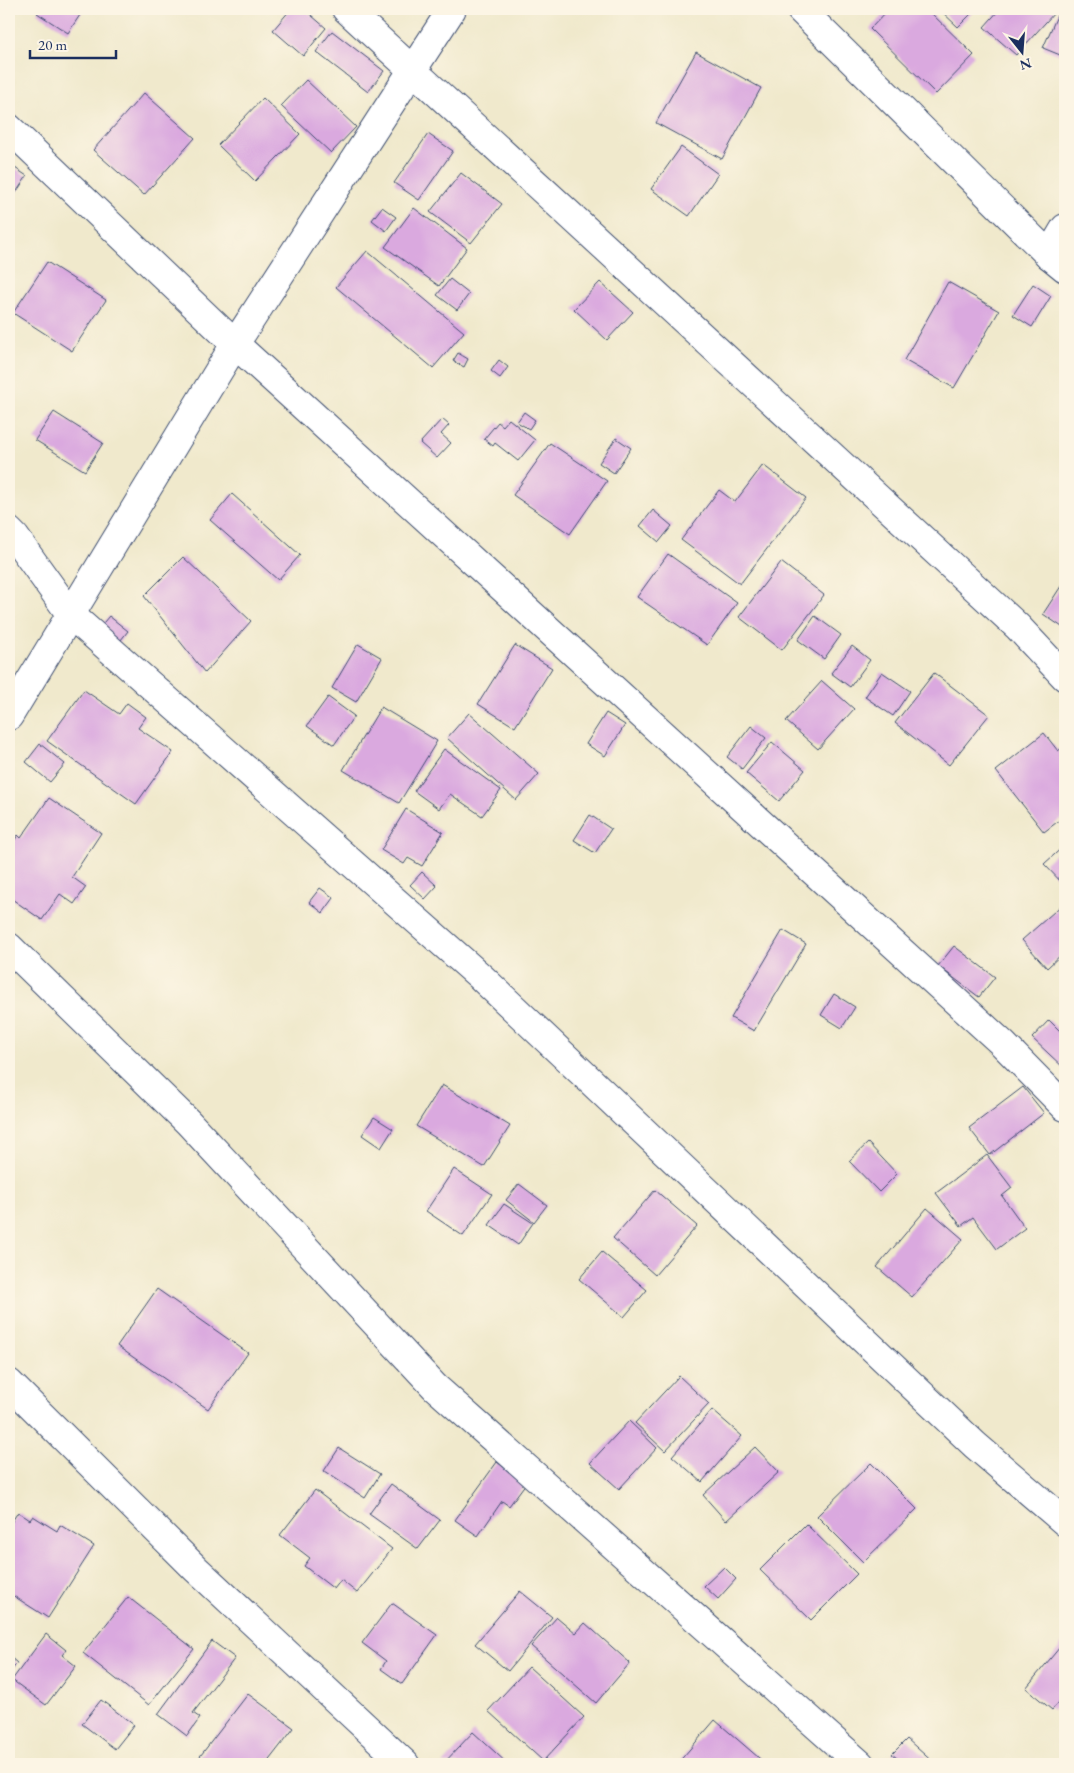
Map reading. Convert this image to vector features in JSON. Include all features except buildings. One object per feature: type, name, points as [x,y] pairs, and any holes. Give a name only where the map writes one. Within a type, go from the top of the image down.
[{"type":"street","points":[[346,9],[1018,627],[1065,676]]},
{"type":"street","points":[[9,716],[235,344],[452,9]]},
{"type":"street","points":[[811,13],[1057,261]]},
{"type":"street","points":[[9,128],[235,344],[1002,1044],[1065,1108]]},
{"type":"street","points":[[1057,261],[1065,228]]},
{"type":"street","points":[[9,531],[71,615],[480,977],[968,1438],[1065,1522]]},
{"type":"street","points":[[9,946],[188,1122],[435,1386],[860,1764]]},
{"type":"street","points":[[9,1383],[196,1569],[405,1764]]}]
